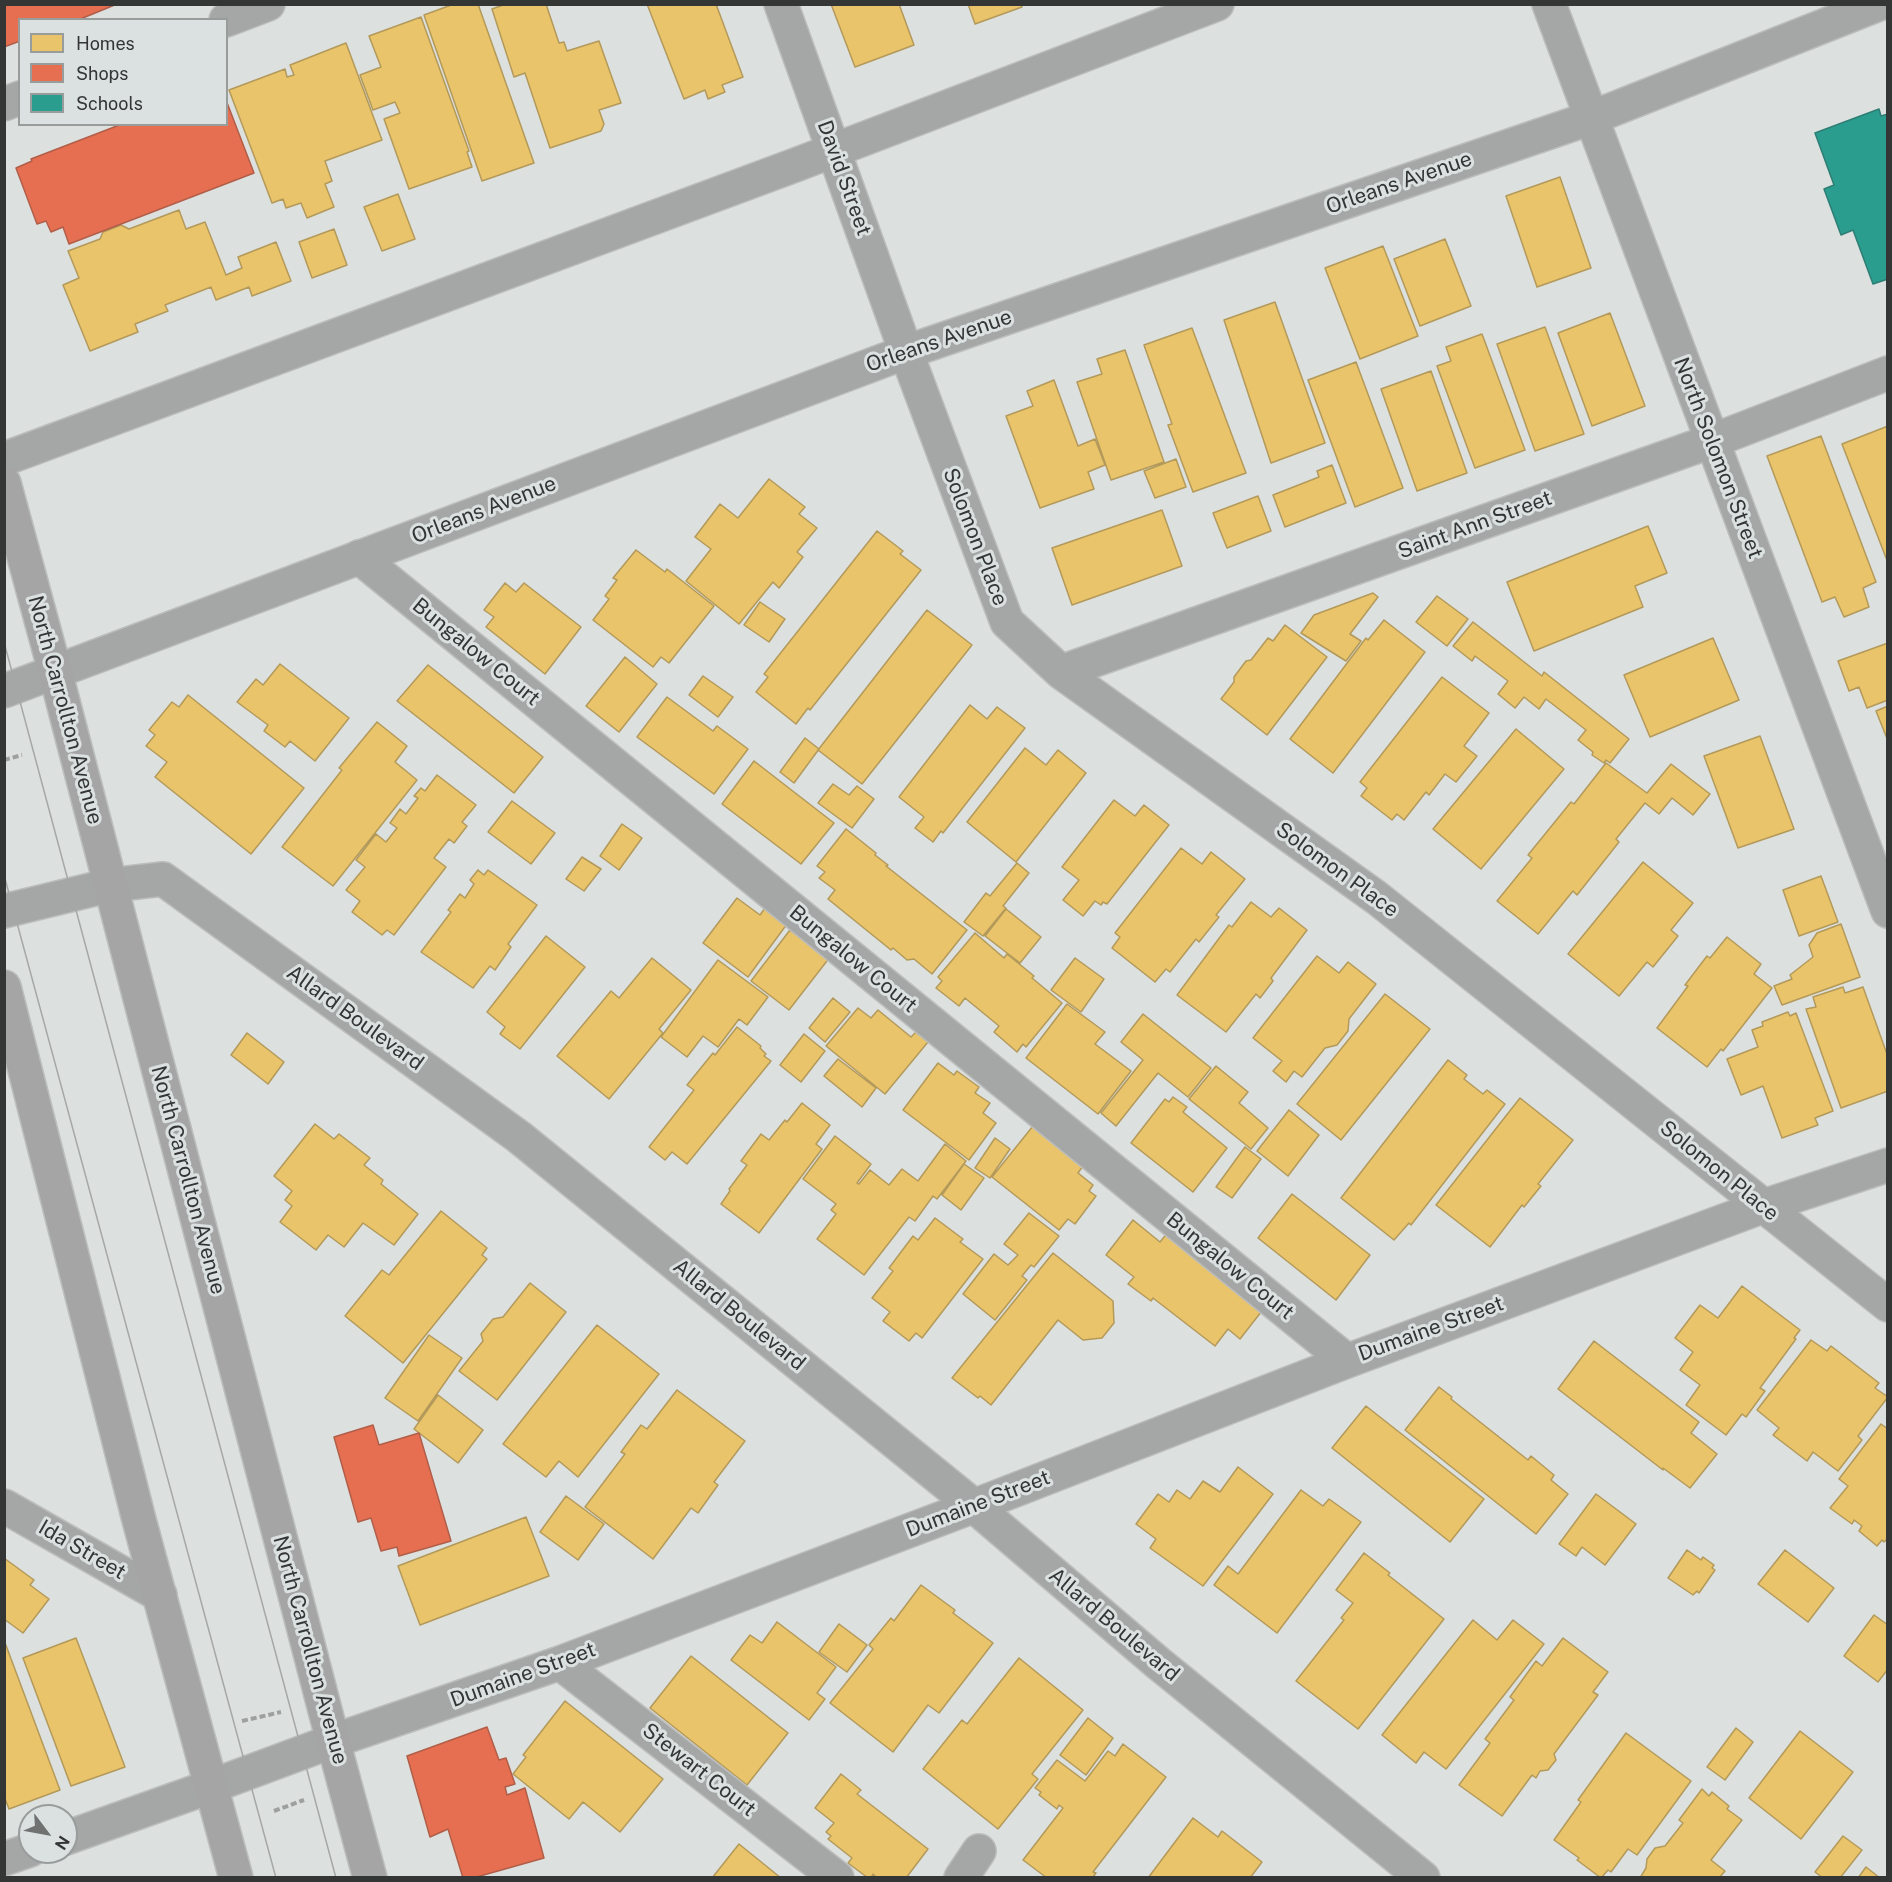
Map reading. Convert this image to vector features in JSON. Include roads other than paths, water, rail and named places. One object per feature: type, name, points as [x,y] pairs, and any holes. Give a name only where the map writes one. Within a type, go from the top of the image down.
[{"type":"main road","name":"North Carrollton Avenue","points":[[4,483],[370,1878]]},
{"type":"main road","points":[[4,987],[139,1520],[236,1878]]},
{"type":"street","points":[[228,19],[267,4]]},
{"type":"street","name":"David Street","points":[[782,4],[906,352]]},
{"type":"street","points":[[4,459],[835,150],[1217,4]]},
{"type":"street","name":"North Solomon Street","points":[[1549,4],[1887,910]]},
{"type":"street","name":"Orleans Avenue","points":[[4,691],[906,352],[1591,118],[1879,4]]},
{"type":"street","name":"Solomon Place","points":[[906,352],[1007,622],[1061,672],[1377,898],[1887,1305]]},
{"type":"street","name":"Saint Ann Street","points":[[1061,672],[1712,441],[1887,373]]},
{"type":"street","name":"Bungalow Court","points":[[359,557],[1347,1361]]},
{"type":"street","name":"Allard Boulevard","points":[[4,911],[111,885],[163,879],[519,1137],[974,1506],[1158,1663],[1423,1878]]},
{"type":"street","name":"Dumaine Street","points":[[78,1834],[333,1741],[560,1663],[1347,1361],[1764,1206],[1887,1165]]},
{"type":"street","name":"Ida Street","points":[[4,1506],[160,1595]]},
{"type":"street","name":"Stewart Court","points":[[560,1663],[837,1878]]},
{"type":"street","points":[[961,1878],[979,1851]]},
{"type":"tram line","points":[[4,642],[336,1878]]},
{"type":"tram line","points":[[4,875],[276,1878]]}]
